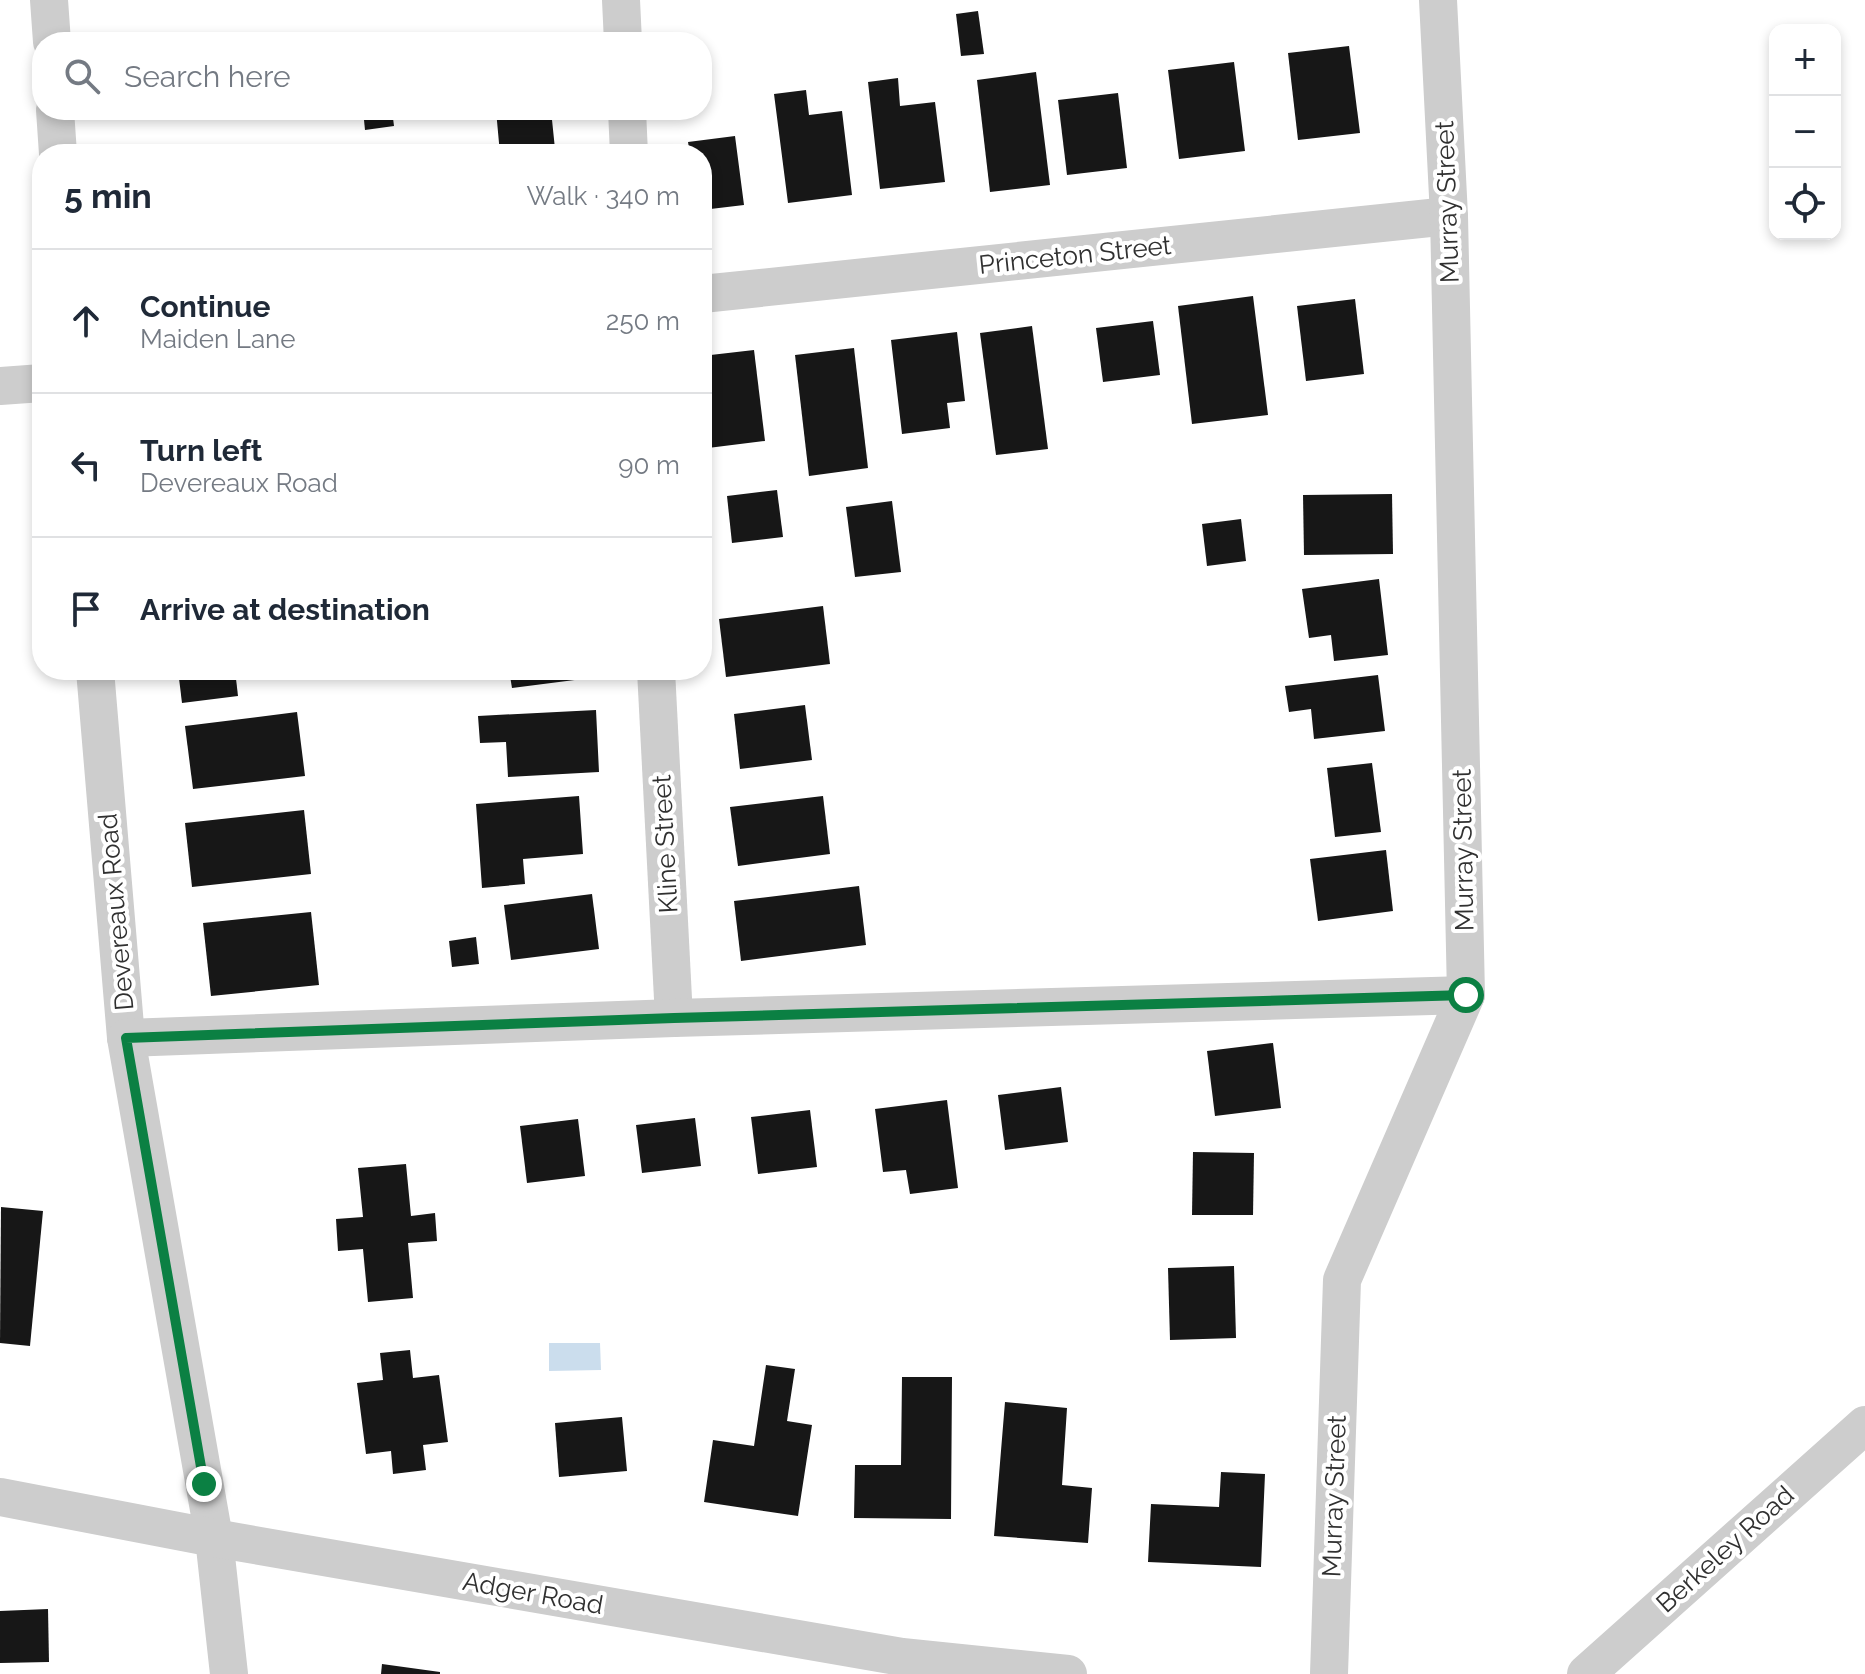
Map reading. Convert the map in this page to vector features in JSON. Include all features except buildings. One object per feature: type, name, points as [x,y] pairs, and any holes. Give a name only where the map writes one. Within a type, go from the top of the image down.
[{"type":"street","points":[[49,0],[51,32]]},
{"type":"street","points":[[621,0],[623,32]]},
{"type":"street","name":"Murray Street","points":[[1329,1674],[1342,1280],[1466,995],[1449,216],[1438,0]]},
{"type":"street","points":[[56,120],[57,144]]},
{"type":"street","points":[[627,120],[629,144]]},
{"type":"street","name":"Princeton Street","points":[[712,293],[1449,216]]},
{"type":"street","points":[[0,386],[32,384]]},
{"type":"street","name":"Devereaux Road","points":[[96,680],[126,1038],[214,1538],[229,1674]]},
{"type":"street","name":"Kline Street","points":[[657,680],[674,1018]]},
{"type":"street","points":[[126,1038],[674,1018],[1466,995]]},
{"type":"street","name":"Berkeley Road","points":[[1586,1674],[1865,1425]]},
{"type":"street","name":"Adger Road","points":[[0,1497],[903,1665],[1068,1674]]},
{"type":"water","points":[[549,1343],[600,1343],[601,1370],[549,1371]]},
{"type":"route","points":[[204,1484],[126,1038],[674,1018],[1466,995]]}]
